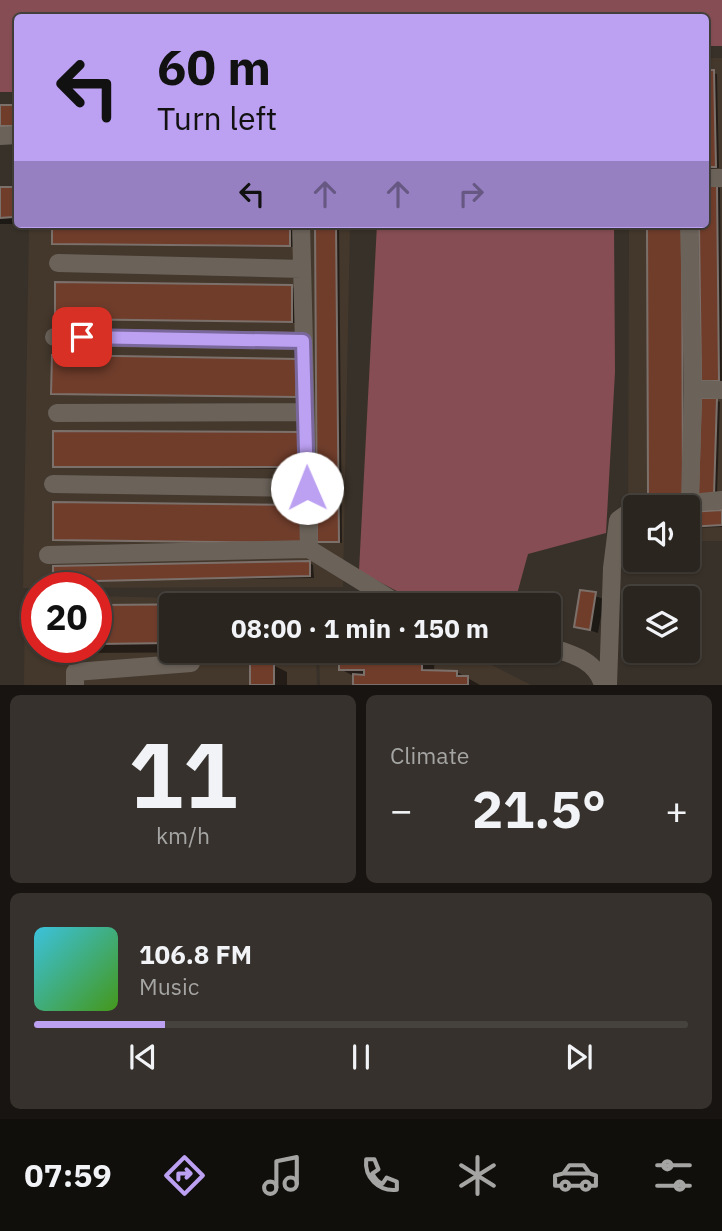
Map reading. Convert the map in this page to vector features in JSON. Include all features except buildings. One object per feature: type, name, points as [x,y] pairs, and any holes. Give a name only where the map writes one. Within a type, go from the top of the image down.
[{"type":"lane","points":[[300,228],[309,550]]},
{"type":"lane","points":[[689,228],[693,388],[690,495]]},
{"type":"lane","points":[[58,263],[302,269]]},
{"type":"lane","points":[[54,337],[303,341]]},
{"type":"lane","points":[[693,388],[722,390]]},
{"type":"lane","points":[[57,412],[305,412]]},
{"type":"lane","points":[[53,484],[307,488]]},
{"type":"lane","points":[[700,500],[722,500]]},
{"type":"lane","points":[[606,685],[612,568],[618,520],[623,517]]},
{"type":"lane","points":[[48,555],[309,550],[380,593]]},
{"type":"lane","points":[[561,651],[577,656],[599,672],[606,685]]},
{"type":"lane","points":[[75,685],[75,672],[191,663]]},
{"type":"shaded area","points":[[0,0],[722,0],[722,46],[709,46],[709,14],[14,14],[14,92],[0,92]]},
{"type":"shaded area","points":[[709,58],[722,58],[722,541],[700,541],[700,495],[628,495],[629,228],[709,228]]},
{"type":"shaded area","points":[[29,228],[350,228],[343,587],[112,588],[112,572],[23,572]]},
{"type":"shaded area","points":[[377,228],[614,228],[615,372],[606,533],[528,554],[517,593],[400,593],[359,571]]},
{"type":"shaded area","points":[[112,596],[159,598],[159,663],[316,663],[317,685],[24,685],[24,663],[112,663]]},
{"type":"shaded area","points":[[319,663],[488,663],[531,685],[320,685]]},
{"type":"route","points":[[82,337],[303,341],[307,488]]}]
